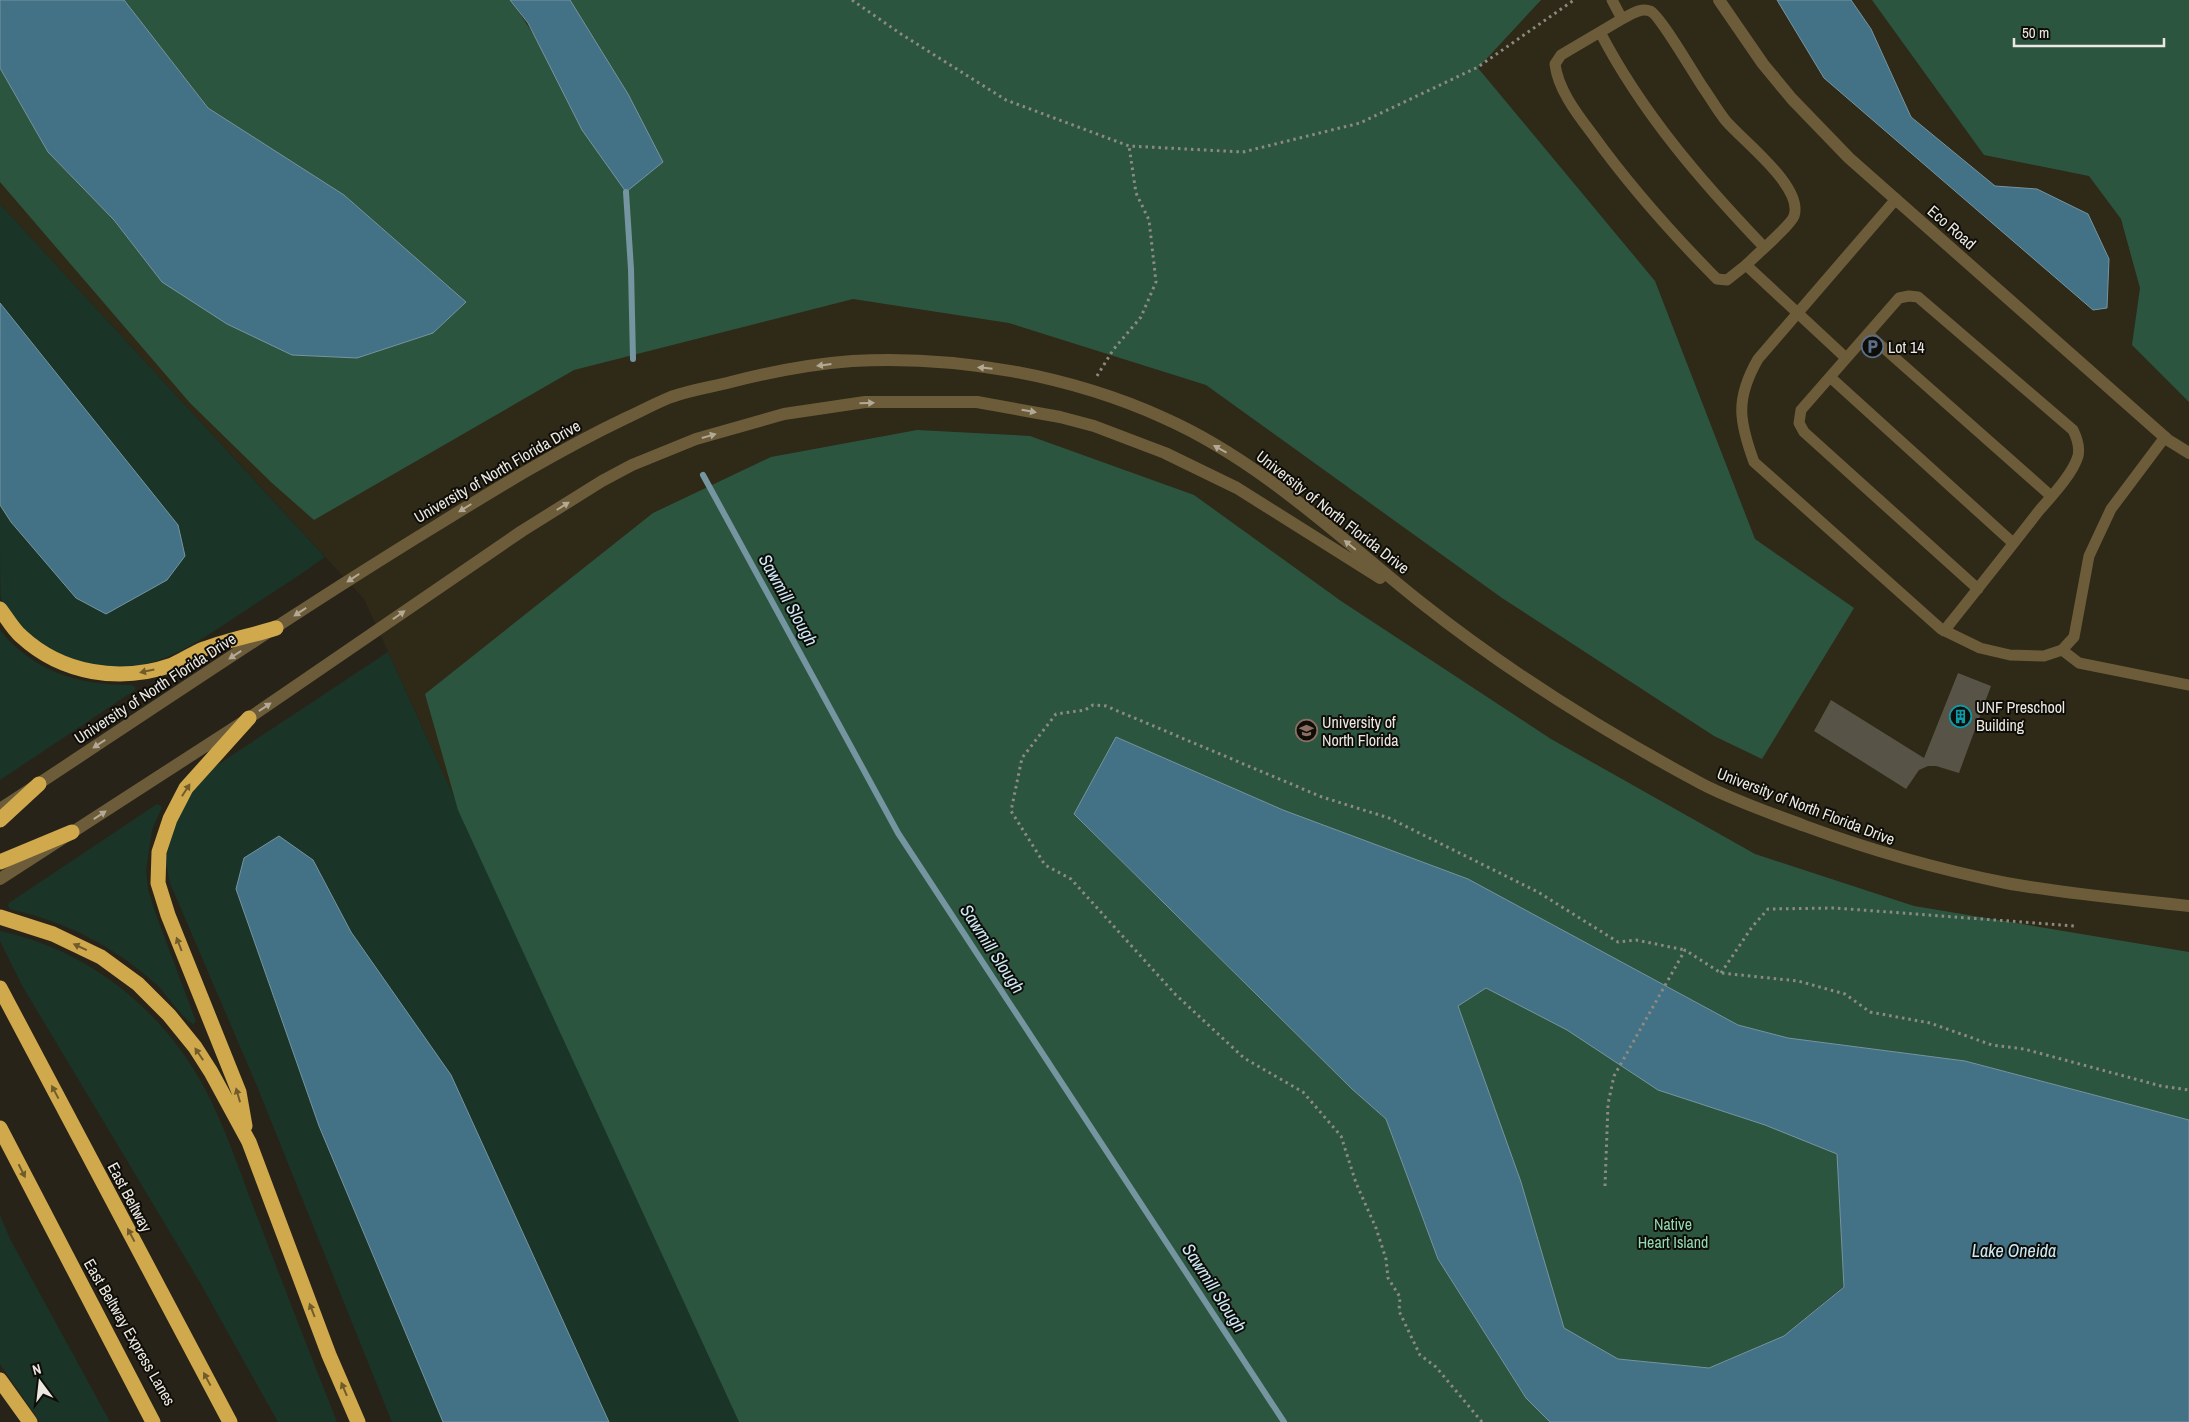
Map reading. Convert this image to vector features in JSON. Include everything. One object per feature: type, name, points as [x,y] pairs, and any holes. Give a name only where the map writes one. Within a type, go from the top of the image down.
[{"type":"highway","points":[[0,609],[20,636],[48,656],[83,671],[107,675],[142,672],[172,664],[199,651],[276,628]]},
{"type":"highway","points":[[249,718],[186,788],[170,819],[159,852],[158,883],[168,915],[239,1092],[249,1142]]},
{"type":"highway","points":[[0,820],[39,784]]},
{"type":"highway","points":[[0,862],[72,832]]},
{"type":"highway","points":[[0,917],[53,934],[101,957],[138,984],[169,1015],[195,1047],[211,1072],[249,1142],[329,1355],[358,1422]]},
{"type":"highway","name":"East Beltway","points":[[2,991],[230,1422]]},
{"type":"highway","points":[[0,1128],[153,1422]]},
{"type":"highway","name":"East Beltway Express Lanes","points":[[68,1260],[161,1422]]},
{"type":"highway","points":[[0,1380],[30,1422]]},
{"type":"street","name":"Eco Road","points":[[1720,0],[1763,64],[1801,111],[1849,158],[2165,436],[2189,453]]},
{"type":"street","name":"University of North Florida Drive","points":[[0,809],[382,559],[536,464],[673,396],[775,371],[852,361],[921,361],[1026,372],[1089,390],[1167,419],[1238,459],[1273,482],[1429,609],[1508,666],[1574,710],[1710,788],[1756,808],[1892,856],[1963,873],[2046,889],[2189,906]]},
{"type":"street","name":"University of North Florida Drive","points":[[0,879],[249,718],[522,531],[632,465],[696,439],[784,414],[864,402],[977,402],[1060,417],[1094,426],[1165,452],[1237,488],[1429,609]]},
{"type":"lane","points":[[1612,0],[1622,19]]},
{"type":"lane","points":[[1640,10],[1650,11],[1658,16],[1674,45],[1725,120],[1776,172],[1790,190],[1796,206],[1794,218],[1764,248],[1727,280],[1717,279],[1624,177],[1579,115],[1559,80],[1555,64],[1561,55],[1600,32],[1640,10]]},
{"type":"lane","points":[[1600,32],[1644,107],[1717,197],[1764,248]]},
{"type":"lane","points":[[1896,199],[1799,314],[1758,359],[1745,381],[1741,405],[1742,430],[1754,462],[1944,631],[1980,648],[2010,655],[2044,656],[2062,650],[2074,637],[2089,556],[2111,509],[2165,436]]},
{"type":"lane","points":[[1746,264],[1846,358]]},
{"type":"lane","points":[[1944,631],[1978,589],[2013,543],[2051,496],[2076,462],[2078,454],[2077,437],[2073,430],[1918,298],[1909,296],[1899,298],[1800,410],[1798,419],[1800,427],[1978,589]]},
{"type":"lane","points":[[1868,334],[2051,496]]},
{"type":"lane","points":[[1830,377],[2013,543]]},
{"type":"lane","points":[[2062,650],[2078,662],[2189,685]]},
{"type":"path","points":[[852,0],[901,34],[1006,100],[1129,146],[1243,152],[1360,123],[1478,67],[1574,0]]},
{"type":"path","points":[[1089,390],[1113,350],[1141,317],[1156,282],[1148,220],[1136,192],[1129,146]]},
{"type":"path","points":[[1482,1422],[1436,1367],[1420,1355],[1399,1311],[1400,1297],[1388,1278],[1386,1259],[1376,1228],[1356,1183],[1341,1136],[1303,1092],[1244,1058],[1176,994],[1071,879],[1045,866],[1011,811],[1022,758],[1056,714],[1085,710],[1093,705],[1106,706],[1305,790],[1389,818],[1538,892],[1618,942],[1636,940],[1685,950],[1721,973],[1798,981],[1845,994],[1870,1012],[1930,1024],[1992,1045],[2024,1049],[2161,1086],[2189,1090]]},
{"type":"path","points":[[1721,973],[1752,927],[1768,909],[1835,908],[2076,926]]},
{"type":"path","points":[[1605,1186],[1608,1104],[1614,1076],[1685,950]]},
{"type":"shaded area","name":"University of North Florida","points":[[0,0],[2189,0],[2189,1422],[739,1422],[364,599],[0,204]]},
{"type":"green space","points":[[124,0],[510,0],[541,47],[596,145],[626,192],[628,94],[570,0],[1541,0],[1478,68],[1655,281],[1755,539],[1854,608],[1762,759],[1714,736],[1502,598],[1206,385],[1009,323],[853,299],[574,370],[314,520],[272,483],[190,403],[0,182],[0,68],[48,152],[114,220],[162,282],[433,333],[465,301],[344,195],[208,108]]},
{"type":"green space","points":[[1872,0],[2189,0],[2189,402],[2132,345],[2140,288],[2121,219],[2089,176],[1984,155]]},
{"type":"green space","points":[[0,204],[325,557],[199,641],[156,661],[134,666],[111,667],[86,663],[59,653],[42,643],[18,623],[11,616],[1,599],[0,505],[11,522],[76,598],[178,525],[0,303]]},
{"type":"green space","points":[[917,430],[1030,436],[1194,495],[1341,601],[1551,739],[1755,854],[1914,906],[2189,952],[2189,1120],[1965,1061],[1788,1038],[1738,1025],[1468,879],[1283,810],[1116,737],[1074,814],[1352,1089],[1386,1119],[1438,1259],[1526,1398],[1550,1422],[739,1422],[458,810],[425,694],[653,513],[771,457]]},
{"type":"green space","points":[[0,630],[27,656],[42,666],[76,679],[112,685],[131,685],[135,687],[135,690],[0,780]]},
{"type":"green space","points":[[388,652],[739,1422],[609,1422],[313,860],[319,1126],[443,1422],[392,1422],[257,1086],[170,883],[165,859],[181,806],[210,770]]},
{"type":"green space","points":[[157,804],[162,807],[152,830],[146,870],[148,889],[196,1022],[193,1024],[157,985],[107,947],[69,928],[10,909],[8,906],[9,903]]},
{"type":"green space","points":[[0,931],[32,940],[63,952],[119,986],[144,1008],[186,1058],[204,1087],[227,1137],[337,1422],[278,1422],[198,1279],[23,987],[0,941]]},
{"type":"green space","name":"Native Heart Island","points":[[1486,988],[1704,1096],[1837,1154],[1844,1286],[1784,1336],[1709,1368],[1618,1359],[1564,1328],[1458,1006]]},
{"type":"green space","points":[[0,1215],[10,1239],[110,1422],[40,1422],[0,1364]]},
{"type":"water","points":[[0,0],[124,0],[208,108],[344,195],[466,302],[433,333],[357,358],[292,355],[227,324],[162,282],[114,220],[48,152],[0,68]]},
{"type":"water","points":[[510,0],[570,0],[628,94],[663,162],[626,192],[582,130],[528,23]]},
{"type":"water","points":[[1777,0],[1851,0],[1871,29],[1911,117],[1995,186],[2037,189],[2088,214],[2109,259],[2107,308],[2093,310],[1824,78]]},
{"type":"water","points":[[0,303],[178,525],[185,556],[167,580],[106,614],[76,598],[11,522],[0,505]]},
{"type":"water","name":"Lake Oneida","points":[[1116,737],[1283,810],[1468,879],[1738,1025],[1788,1038],[1965,1061],[2189,1120],[2189,1422],[1550,1422],[1526,1398],[1438,1259],[1386,1119],[1352,1089],[1074,814]],"holes":[[[1486,988],[1567,1030],[1658,1090],[1765,1125],[1837,1154],[1844,1287],[1784,1336],[1709,1368],[1618,1359],[1564,1328],[1521,1182],[1458,1006]]]},
{"type":"water","points":[[279,836],[313,860],[351,932],[451,1075],[609,1422],[443,1422],[319,1126],[236,889],[244,858]]},
{"type":"building","name":"UNF Preschool Building","points":[[1958,673],[1991,686],[1959,773],[1936,766],[1928,766],[1919,770],[1906,789],[1814,731],[1831,700],[1924,758]]},
{"type":"waterway","points":[[626,192],[631,269],[633,359]]},
{"type":"waterway","name":"Sawmill Slough","points":[[703,475],[898,833],[1284,1422]]},
{"type":"place","name":"Lot 14","points":[[1872,347]]},
{"type":"place","name":"UNF Preschool Building","points":[[1960,716]]},
{"type":"place","name":"University of North Florida","points":[[1306,731]]}]
